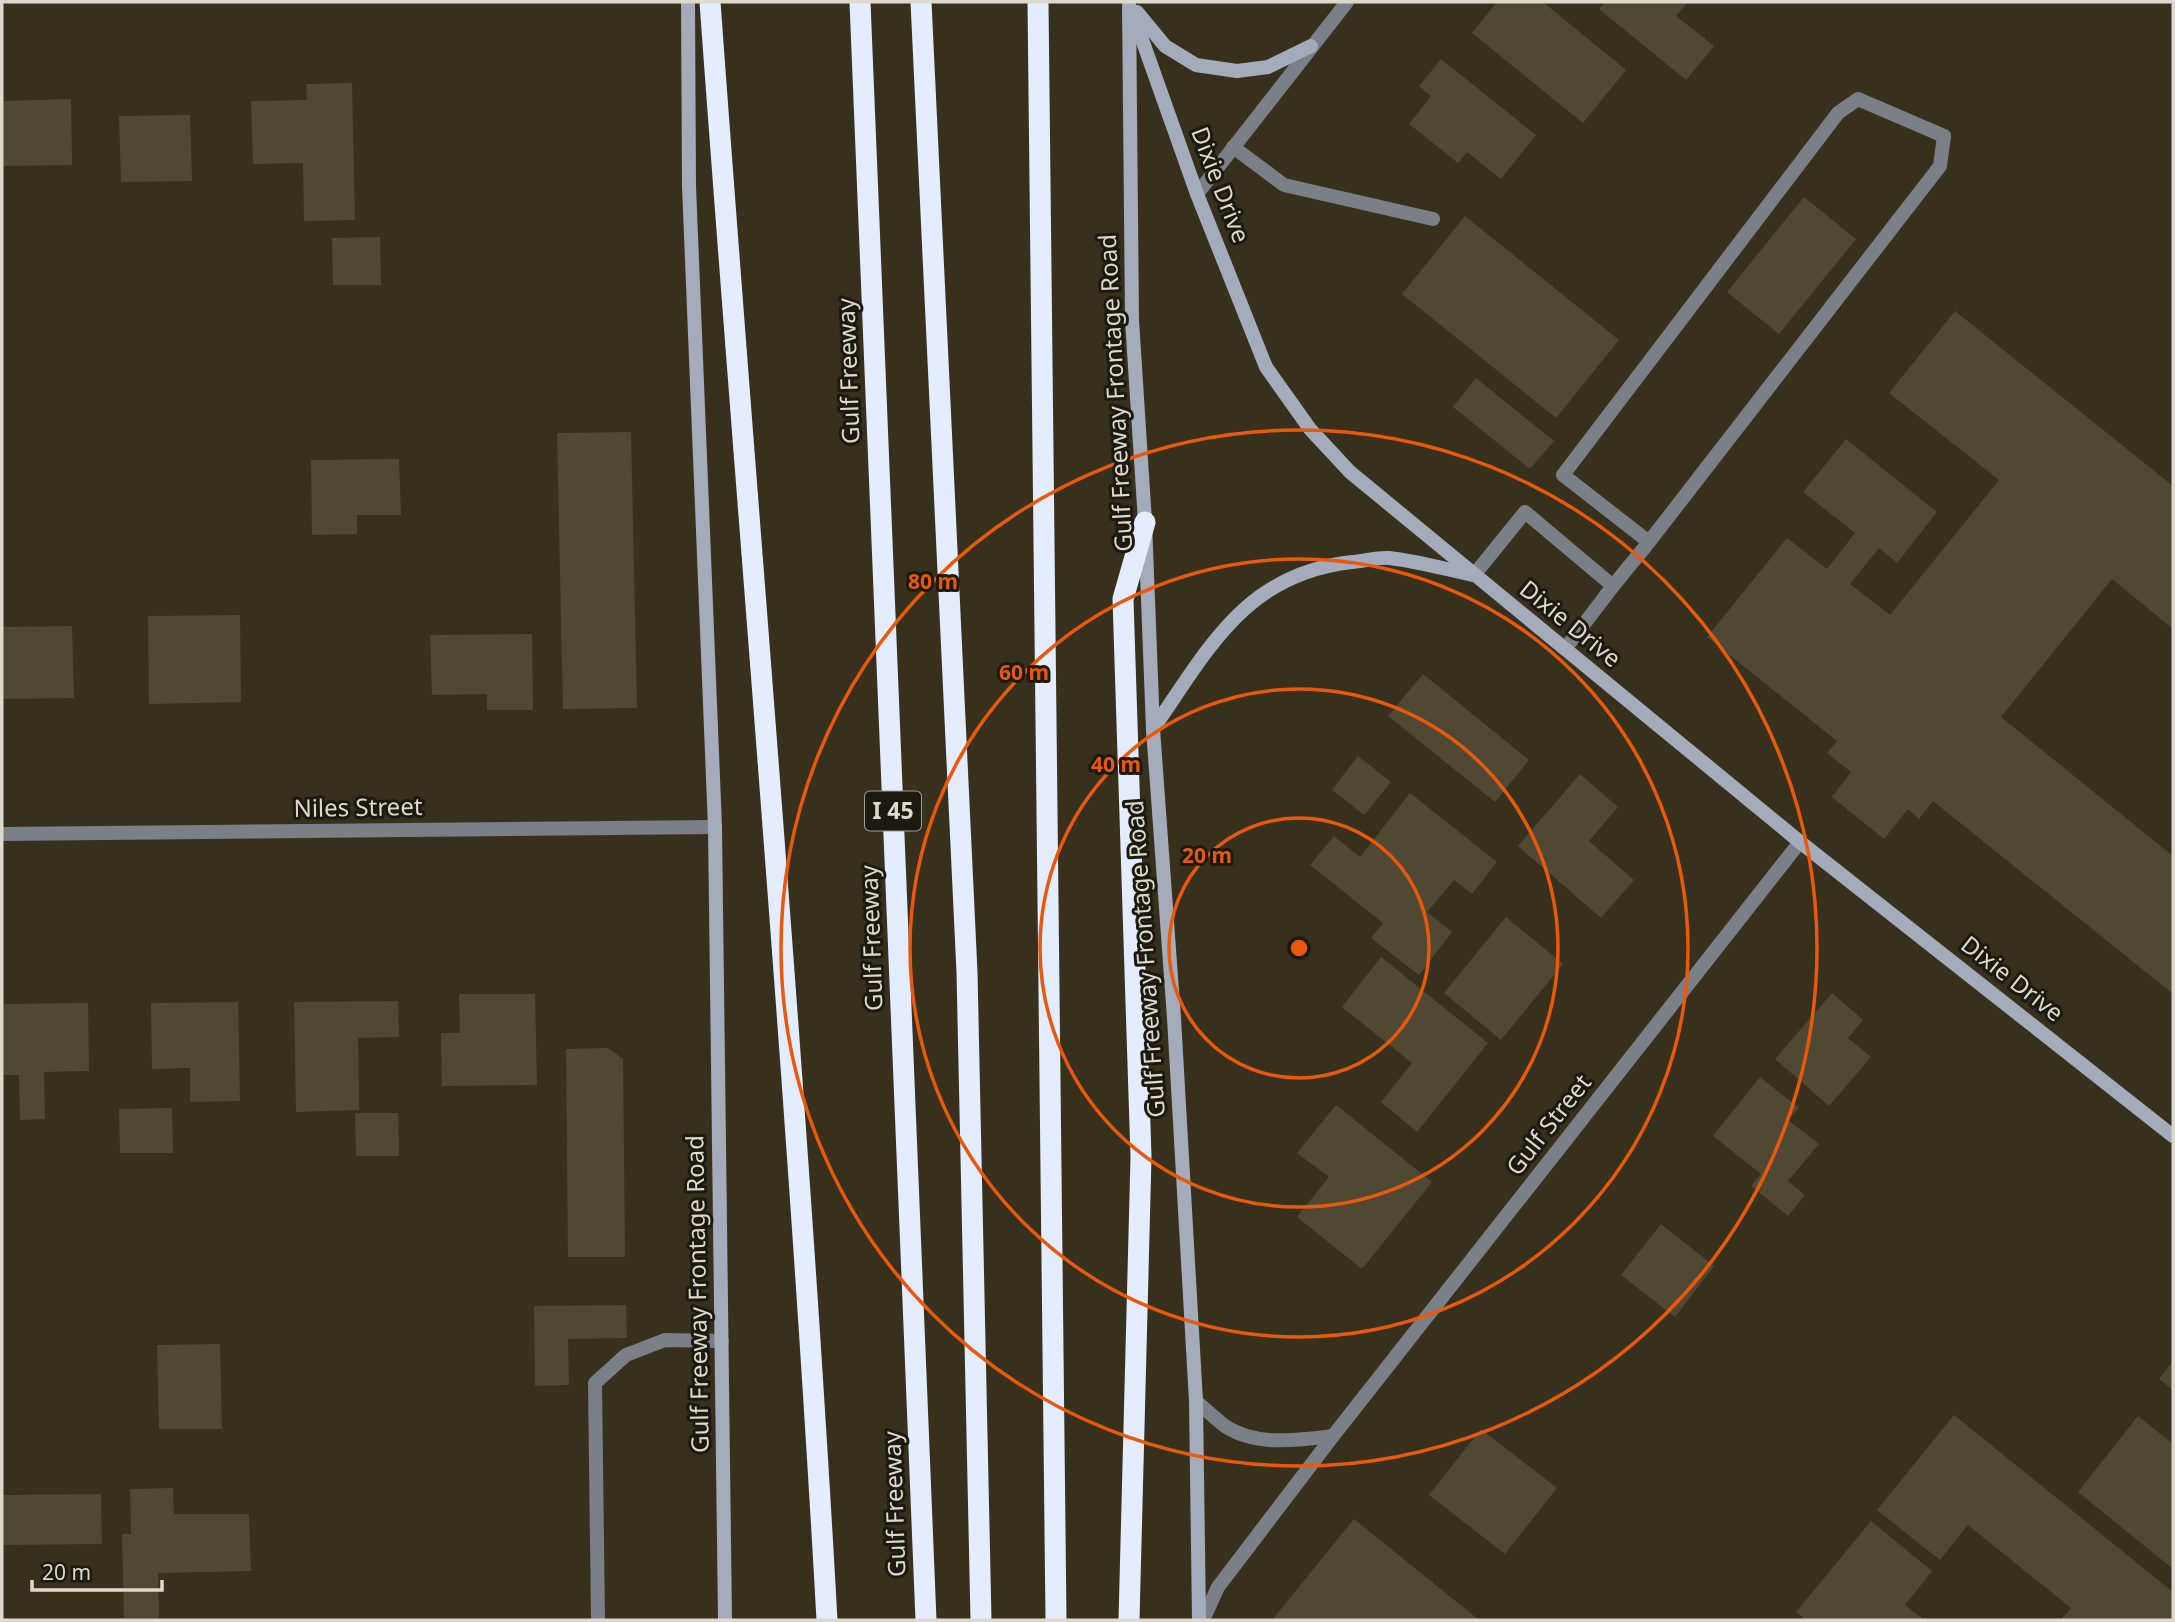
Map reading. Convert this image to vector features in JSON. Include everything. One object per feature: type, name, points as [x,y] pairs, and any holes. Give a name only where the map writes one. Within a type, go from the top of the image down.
[{"type":"highway","points":[[710,2],[810,1317],[827,1620]]},
{"type":"highway","name":"Gulf Freeway","points":[[860,2],[926,1620]]},
{"type":"highway","points":[[921,2],[967,972],[981,1620]]},
{"type":"highway","points":[[1038,2],[1056,1620]]},
{"type":"highway","points":[[1129,1620],[1141,1157],[1123,599],[1145,522]]},
{"type":"main road","name":"Gulf Freeway Frontage Road","points":[[688,2],[689,186],[715,827],[725,1620]]},
{"type":"main road","name":"Gulf Freeway Frontage Road","points":[[1129,2],[1132,320],[1145,522],[1153,729],[1174,1017],[1196,1401],[1201,1620]]},
{"type":"main road","points":[[1129,2],[1165,46],[1196,65],[1237,71],[1268,67],[1311,46]]},
{"type":"main road","name":"Dixie Drive","points":[[1129,2],[1197,194],[1266,367],[1310,429],[1350,472],[1474,575],[1800,842],[2173,1136]]},
{"type":"main road","points":[[1153,729],[1217,639],[1247,604],[1284,579],[1332,564],[1387,558],[1474,575]]},
{"type":"street","points":[[1197,194],[1347,2]]},
{"type":"street","points":[[1565,649],[1940,166],[1944,136],[1858,99],[1839,113],[1563,475],[1648,542]]},
{"type":"street","points":[[1233,147],[1284,185],[1433,219]]},
{"type":"street","points":[[1474,575],[1525,512],[1613,586]]},
{"type":"street","name":"Niles Street","points":[[2,834],[715,827]]},
{"type":"street","name":"Gulf Street","points":[[1201,1620],[1218,1587],[1333,1436],[1800,842]]},
{"type":"street","points":[[598,1620],[595,1383],[626,1354],[665,1340],[722,1340]]},
{"type":"street","points":[[1196,1401],[1227,1427],[1256,1437],[1287,1441],[1333,1436]]},
{"type":"building","points":[[1497,2],[1543,2],[1626,70],[1583,123],[1472,33]]},
{"type":"building","points":[[1605,2],[1688,2],[1676,16],[1714,46],[1686,80],[1599,9]]},
{"type":"building","points":[[1441,59],[1536,135],[1501,179],[1467,152],[1458,163],[1409,124],[1431,96],[1419,86]]},
{"type":"building","points":[[352,83],[355,220],[304,221],[303,163],[253,164],[251,101],[307,100],[306,84]]},
{"type":"building","points":[[71,99],[72,165],[2,166],[2,101]]},
{"type":"building","points":[[190,115],[192,181],[121,182],[119,116]]},
{"type":"building","points":[[1804,197],[1856,239],[1779,334],[1727,292]]},
{"type":"building","points":[[1465,216],[1619,340],[1556,418],[1402,294]]},
{"type":"building","points":[[380,237],[381,285],[333,285],[332,238]]},
{"type":"building","points":[[1955,311],[2173,486],[2173,629],[2112,579],[2001,717],[2173,856],[2173,994],[1933,801],[1919,819],[1908,809],[1884,839],[1832,797],[1851,772],[1827,753],[1837,741],[1707,637],[1787,538],[1827,569],[1855,533],[1803,492],[1846,439],[1937,512],[1897,563],[1879,548],[1850,584],[1890,615],[1999,480],[1889,393]]},
{"type":"building","points":[[1476,378],[1554,441],[1530,469],[1453,407]]},
{"type":"building","points":[[631,432],[637,708],[563,709],[557,433]]},
{"type":"building","points":[[399,459],[401,515],[357,515],[357,534],[312,535],[311,460]]},
{"type":"building","points":[[240,615],[241,702],[149,704],[148,616]]},
{"type":"building","points":[[72,626],[74,698],[2,699],[2,627]]},
{"type":"building","points":[[532,634],[533,710],[487,710],[487,694],[432,695],[430,635]]},
{"type":"building","points":[[1423,674],[1529,760],[1495,802],[1388,716]]},
{"type":"building","points":[[1358,756],[1391,782],[1364,815],[1332,790]]},
{"type":"building","points":[[1580,774],[1618,807],[1589,841],[1634,880],[1601,918],[1518,846]]},
{"type":"building","points":[[1410,793],[1497,862],[1472,894],[1454,880],[1427,912],[1452,932],[1419,975],[1371,938],[1383,923],[1310,865],[1334,836],[1360,857]]},
{"type":"building","points":[[1506,917],[1563,964],[1501,1040],[1444,993]]},
{"type":"building","points":[[1381,957],[1488,1043],[1417,1132],[1381,1102],[1412,1063],[1342,1007]]},
{"type":"building","points":[[1832,993],[1863,1020],[1848,1038],[1871,1057],[1829,1106],[1775,1059]]},
{"type":"building","points":[[459,994],[535,994],[537,1085],[442,1086],[441,1033],[460,1033]]},
{"type":"building","points":[[398,1001],[399,1037],[358,1038],[359,1110],[296,1112],[294,1002]]},
{"type":"building","points":[[238,1002],[240,1101],[190,1102],[190,1068],[152,1069],[151,1003]]},
{"type":"building","points":[[88,1003],[89,1071],[44,1072],[45,1119],[20,1120],[19,1075],[3,1075],[2,1004]]},
{"type":"building","points":[[608,1048],[623,1059],[625,1257],[568,1257],[566,1049]]},
{"type":"building","points":[[1760,1077],[1799,1108],[1788,1120],[1819,1144],[1788,1181],[1805,1195],[1788,1216],[1751,1186],[1761,1174],[1713,1136]]},
{"type":"building","points":[[1336,1105],[1432,1182],[1362,1269],[1297,1217],[1329,1177],[1297,1153]]},
{"type":"building","points":[[172,1108],[173,1153],[120,1153],[119,1109]]},
{"type":"building","points":[[355,1113],[398,1113],[399,1156],[356,1156]]},
{"type":"building","points":[[1661,1224],[1714,1266],[1675,1317],[1621,1275]]},
{"type":"building","points":[[626,1305],[627,1338],[568,1339],[569,1385],[535,1386],[534,1306]]},
{"type":"building","points":[[220,1344],[222,1429],[159,1429],[157,1345]]},
{"type":"building","points":[[2173,1361],[2173,1390],[2159,1379]]},
{"type":"building","points":[[1954,1415],[2173,1592],[2173,1620],[2061,1620],[2071,1608],[1968,1525],[1940,1560],[1877,1510]]},
{"type":"building","points":[[2138,1416],[2173,1444],[2173,1569],[2078,1492]]},
{"type":"building","points":[[1481,1429],[1557,1488],[1505,1554],[1429,1495]]},
{"type":"building","points":[[173,1488],[174,1514],[249,1514],[251,1571],[158,1573],[159,1618],[124,1618],[122,1534],[131,1534],[130,1489]]},
{"type":"building","points":[[101,1494],[102,1544],[2,1545],[2,1495]]},
{"type":"building","points":[[1354,1519],[1479,1620],[1272,1620]]},
{"type":"building","points":[[1871,1521],[1932,1571],[1905,1605],[1924,1620],[1806,1620],[1796,1612]]}]
